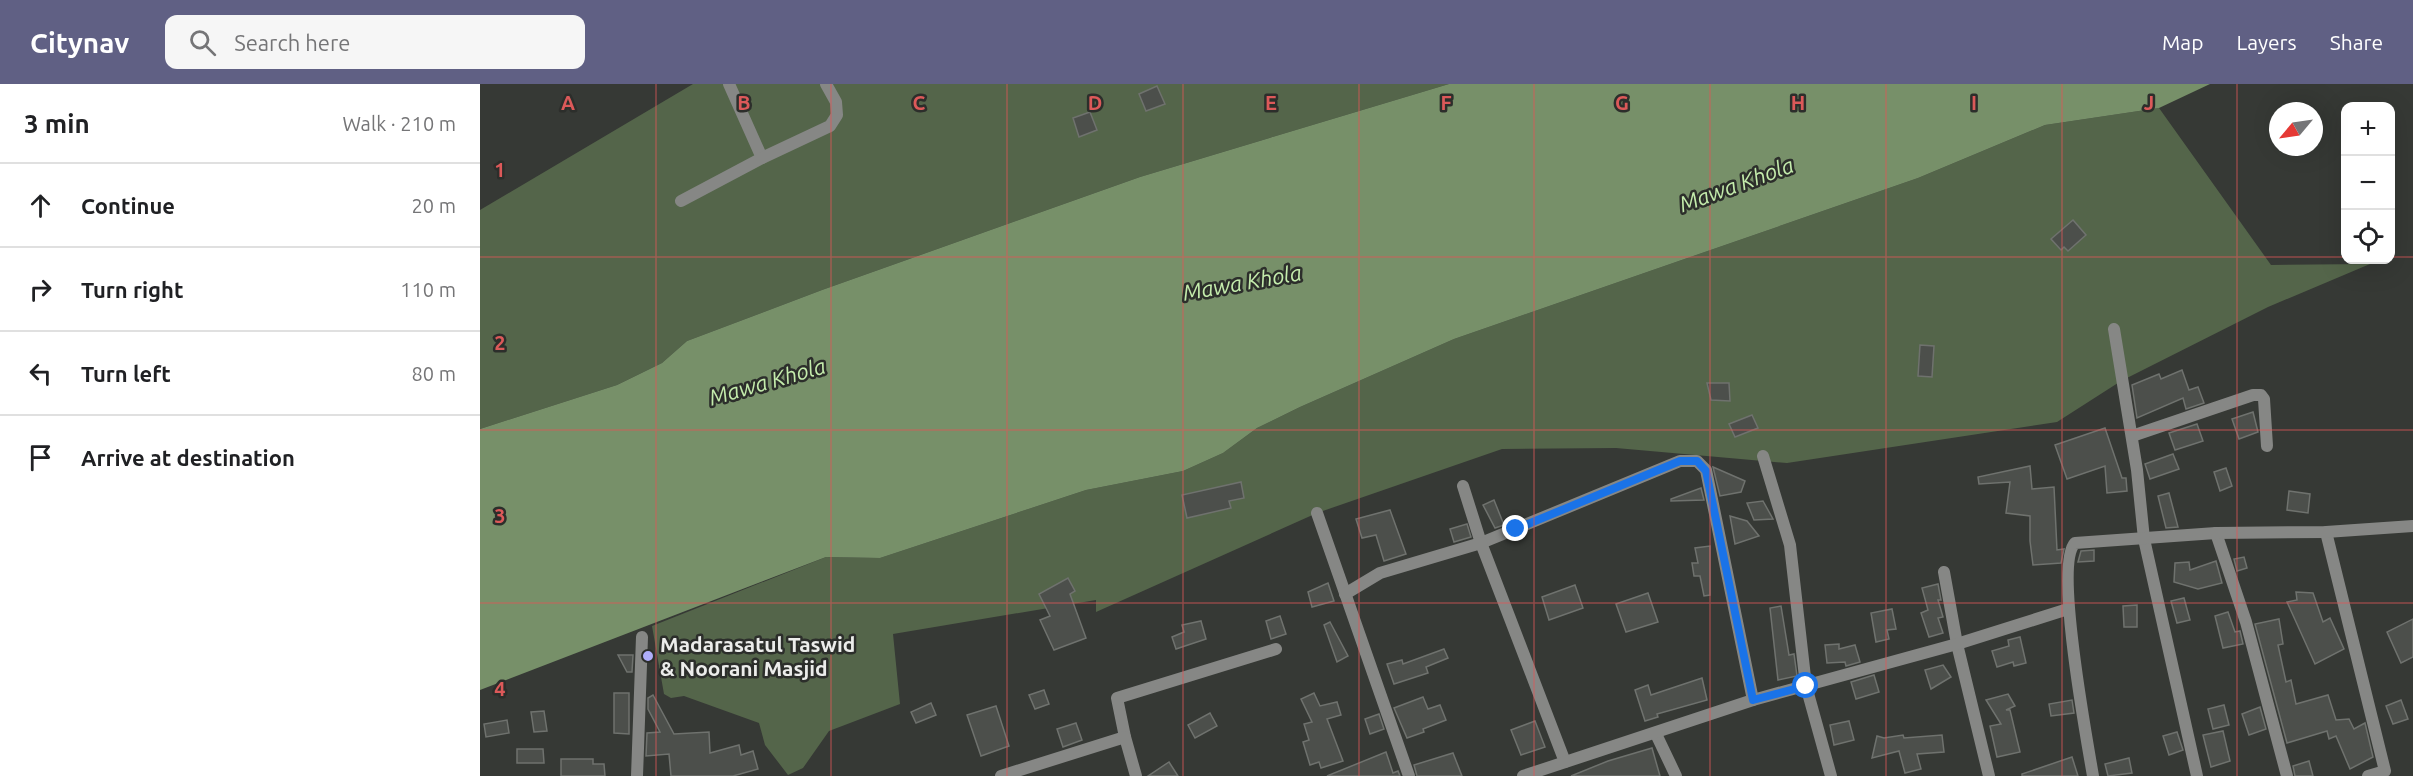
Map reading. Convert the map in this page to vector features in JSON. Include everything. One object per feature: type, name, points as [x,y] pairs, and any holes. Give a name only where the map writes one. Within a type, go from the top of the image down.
[{"type":"street","points":[[729,84],[762,158]]},
{"type":"street","points":[[681,201],[762,158],[830,126],[837,116],[836,102],[826,84]]},
{"type":"street","points":[[2114,329],[2132,436],[2144,539],[2197,776]]},
{"type":"street","points":[[2132,436],[2253,395],[2261,395],[2264,399],[2267,447]]},
{"type":"street","points":[[1763,456],[1790,544],[1806,686],[1831,776]]},
{"type":"street","points":[[1345,594],[1380,573],[1480,543],[1680,461],[1697,461],[1706,471],[1753,700]]},
{"type":"street","points":[[1463,486],[1480,543],[1565,762]]},
{"type":"street","points":[[1317,513],[1409,776]]},
{"type":"street","points":[[2093,776],[2068,609],[2069,552],[2075,543],[2216,533],[2326,532],[2413,526]]},
{"type":"street","points":[[2326,532],[2385,774],[2368,776]]},
{"type":"street","points":[[2216,533],[2246,622],[2287,776]]},
{"type":"street","points":[[1944,572],[1957,644],[1989,776]]},
{"type":"street","points":[[1523,776],[1541,773],[1565,762],[1656,734],[1753,700],[1957,644],[2068,609]]},
{"type":"street","points":[[637,776],[642,638]]},
{"type":"street","points":[[1136,776],[1117,699],[1276,649]]},
{"type":"street","points":[[1656,734],[1676,776]]},
{"type":"street","points":[[1001,776],[1125,737]]},
{"type":"shaded area","points":[[693,84],[1449,84],[1140,177],[822,290],[687,341],[662,363],[617,385],[480,429],[480,210]]},
{"type":"shaded area","points":[[2159,108],[2271,265],[2370,264],[2268,307],[2121,381],[2057,422],[1787,463],[1616,448],[1502,449],[1317,513],[1096,612],[1096,600],[893,634],[900,704],[829,731],[803,768],[788,775],[765,745],[759,723],[684,696],[671,698],[664,694],[652,626],[826,557],[880,558],[1086,490],[1183,471],[1223,453],[1257,428],[1300,407],[1454,339],[1918,178],[2045,125]]},
{"type":"water","name":"Mawa Khola","points":[[1449,84],[2210,84],[2159,108],[2045,125],[1918,178],[1454,339],[1300,407],[1257,428],[1223,453],[1183,471],[1086,490],[880,558],[826,557],[480,690],[480,429],[617,385],[662,363],[687,341],[822,290],[1140,177]]},
{"type":"building","points":[[1157,86],[1165,104],[1146,111],[1139,94]]},
{"type":"building","points":[[1090,112],[1097,130],[1079,137],[1073,118]]},
{"type":"building","points":[[2073,220],[2086,235],[2068,251],[2064,247],[2061,250],[2051,239]]},
{"type":"building","points":[[1920,345],[1934,346],[1932,377],[1918,376]]},
{"type":"building","points":[[2182,370],[2189,390],[2198,387],[2204,403],[2186,409],[2183,398],[2137,418],[2132,385],[2159,374],[2161,379]]},
{"type":"building","points":[[1707,383],[1729,383],[1730,401],[1711,400]]},
{"type":"building","points":[[2253,412],[2258,432],[2239,439],[2232,419]]},
{"type":"building","points":[[1752,415],[1758,428],[1735,437],[1729,424]]},
{"type":"building","points":[[2197,424],[2203,441],[2175,450],[2169,433]]},
{"type":"building","points":[[2105,428],[2122,478],[2126,478],[2127,491],[2107,493],[2105,466],[2067,479],[2055,445]]},
{"type":"building","points":[[2173,454],[2179,469],[2150,479],[2145,464]]},
{"type":"building","points":[[2030,466],[2032,489],[2054,487],[2057,550],[2064,549],[2061,563],[2033,565],[2030,516],[2006,513],[2010,482],[1979,484],[1978,477]]},
{"type":"building","points":[[1713,467],[1745,481],[1741,492],[1720,496]]},
{"type":"building","points":[[2226,468],[2232,486],[2220,491],[2214,472]]},
{"type":"building","points":[[1241,482],[1244,498],[1229,501],[1231,508],[1187,518],[1182,495]]},
{"type":"building","points":[[1701,488],[1704,500],[1671,501],[1671,499]]},
{"type":"building","points":[[2289,491],[2310,494],[2308,513],[2287,510]]},
{"type":"building","points":[[2169,493],[2178,527],[2166,528],[2158,496]]},
{"type":"building","points":[[1494,500],[1504,525],[1495,528],[1483,505]]},
{"type":"building","points":[[1763,501],[1773,519],[1754,520],[1747,503]]},
{"type":"building","points":[[1390,510],[1406,554],[1384,561],[1376,535],[1362,538],[1356,519]]},
{"type":"building","points":[[1730,516],[1747,521],[1759,536],[1735,544]]},
{"type":"building","points":[[1467,524],[1471,537],[1454,542],[1450,529]]},
{"type":"building","points":[[1710,546],[1710,595],[1704,596],[1700,576],[1694,576],[1692,563],[1698,563],[1695,548]]},
{"type":"building","points":[[2094,550],[2094,561],[2078,562],[2081,551]]},
{"type":"building","points":[[2244,557],[2247,568],[2237,571],[2234,559]]},
{"type":"building","points":[[2216,561],[2222,583],[2198,589],[2174,582],[2175,563],[2189,562],[2190,570]]},
{"type":"building","points":[[1068,578],[1075,591],[1070,594],[1086,638],[1054,650],[1040,620],[1050,616],[1039,594]]},
{"type":"building","points":[[1328,583],[1334,601],[1312,607],[1308,592]]},
{"type":"building","points":[[1938,584],[1941,600],[1938,600],[1943,617],[1938,618],[1943,633],[1929,637],[1921,613],[1928,610],[1922,588]]},
{"type":"building","points":[[1575,585],[1583,608],[1549,620],[1542,597]]},
{"type":"building","points":[[2296,592],[2313,593],[2323,622],[2330,618],[2344,649],[2315,664],[2287,602],[2297,600]]},
{"type":"building","points":[[1648,593],[1658,622],[1626,632],[1616,604]]},
{"type":"building","points":[[2184,598],[2190,620],[2177,623],[2171,601]]},
{"type":"building","points":[[2137,605],[2137,627],[2124,627],[2123,606]]},
{"type":"building","points":[[1781,606],[1789,655],[1794,654],[1797,676],[1778,680],[1770,608]]},
{"type":"building","points":[[1892,609],[1896,629],[1887,630],[1889,639],[1876,642],[1871,613]]},
{"type":"building","points":[[2228,612],[2235,632],[2240,631],[2243,644],[2223,648],[2215,616]]},
{"type":"building","points":[[1280,616],[1286,634],[1271,639],[1266,621]]},
{"type":"building","points":[[2279,619],[2283,644],[2278,645],[2286,682],[2291,680],[2296,704],[2328,695],[2336,720],[2349,719],[2354,729],[2365,723],[2373,757],[2350,769],[2336,736],[2329,739],[2327,731],[2287,743],[2255,624]]},
{"type":"building","points":[[2413,619],[2413,657],[2401,663],[2387,632]]},
{"type":"building","points":[[1201,621],[1206,639],[1176,649],[1172,637],[1184,632],[1182,625]]},
{"type":"building","points":[[1330,622],[1348,656],[1337,662],[1324,625]]},
{"type":"building","points":[[2020,637],[2026,663],[2014,666],[2013,662],[1997,667],[1992,651],[2009,646],[2008,640]]},
{"type":"building","points":[[1839,644],[1839,649],[1855,645],[1860,662],[1846,666],[1845,662],[1827,663],[1825,645]]},
{"type":"building","points":[[1444,649],[1448,658],[1426,667],[1428,673],[1394,684],[1387,664],[1402,660],[1403,664]]},
{"type":"building","points":[[618,655],[633,655],[632,672],[627,672]]},
{"type":"building","points":[[1943,665],[1951,677],[1931,689],[1925,670]]},
{"type":"building","points":[[1874,675],[1879,692],[1856,699],[1851,682]]},
{"type":"building","points":[[1702,678],[1707,700],[1657,714],[1658,717],[1645,721],[1635,690],[1648,685],[1651,695]]},
{"type":"building","points":[[1044,690],[1049,704],[1035,709],[1029,695]]},
{"type":"building","points":[[614,693],[629,693],[629,734],[614,733]]},
{"type":"building","points":[[1314,693],[1320,706],[1337,702],[1341,715],[1327,719],[1343,761],[1321,768],[1319,762],[1310,765],[1303,742],[1309,740],[1304,724],[1312,722],[1301,699]]},
{"type":"building","points":[[2008,694],[2015,706],[2006,710],[2010,710],[2020,752],[1997,757],[1990,726],[2001,724],[1986,700]]},
{"type":"building","points":[[653,695],[674,734],[709,732],[710,753],[739,745],[741,755],[753,751],[758,769],[733,776],[671,776],[669,754],[646,756],[647,733],[660,732],[648,709],[648,698]]},
{"type":"building","points":[[1423,697],[1428,709],[1440,705],[1446,720],[1407,738],[1394,708]]},
{"type":"building","points":[[2072,700],[2074,713],[2051,716],[2049,704]]},
{"type":"building","points":[[2401,700],[2408,719],[2393,724],[2386,706]]},
{"type":"building","points":[[931,703],[936,715],[916,723],[911,712]]},
{"type":"building","points":[[2224,705],[2229,725],[2213,729],[2208,709]]},
{"type":"building","points":[[996,706],[1009,746],[981,756],[967,715]]},
{"type":"building","points":[[2260,707],[2266,729],[2249,735],[2242,714]]},
{"type":"building","points":[[544,711],[547,731],[534,732],[531,712]]},
{"type":"building","points":[[1210,713],[1217,726],[1195,738],[1188,725]]},
{"type":"building","points":[[1379,714],[1384,729],[1370,734],[1365,719]]},
{"type":"building","points":[[507,720],[509,733],[486,737],[484,724]]},
{"type":"building","points":[[1535,721],[1545,747],[1521,755],[1511,730]]},
{"type":"building","points":[[1849,721],[1854,740],[1834,745],[1830,725]]},
{"type":"building","points":[[1076,723],[1082,740],[1063,747],[1057,729]]},
{"type":"building","points":[[2223,731],[2230,761],[2211,767],[2203,735]]},
{"type":"building","points":[[2177,732],[2183,750],[2169,755],[2163,736]]},
{"type":"building","points":[[1903,735],[1904,738],[1942,735],[1944,752],[1917,754],[1921,769],[1905,773],[1899,751],[1872,758],[1877,736],[1884,738]]},
{"type":"building","points":[[1652,748],[1660,776],[1571,776],[1608,761]]},
{"type":"building","points":[[517,749],[543,749],[544,763],[517,763]]},
{"type":"building","points":[[1386,752],[1393,773],[1398,771],[1400,776],[1327,776]]},
{"type":"building","points":[[1453,753],[1462,776],[1417,776],[1414,765]]},
{"type":"building","points":[[2072,757],[2078,776],[2022,776],[2022,774]]},
{"type":"building","points":[[2129,758],[2132,773],[2108,776],[2105,764]]},
{"type":"building","points":[[561,759],[593,759],[593,764],[604,764],[605,776],[561,776]]},
{"type":"building","points":[[2309,761],[2313,776],[2295,776],[2293,766]]},
{"type":"building","points":[[1169,762],[1178,776],[1148,776]]},
{"type":"place","name":"Madarasatul Taswid & Noorani Masjid","points":[[648,656]]},
{"type":"route","points":[[1516,529],[1680,461],[1697,461],[1706,471],[1753,700],[1806,686]]}]
